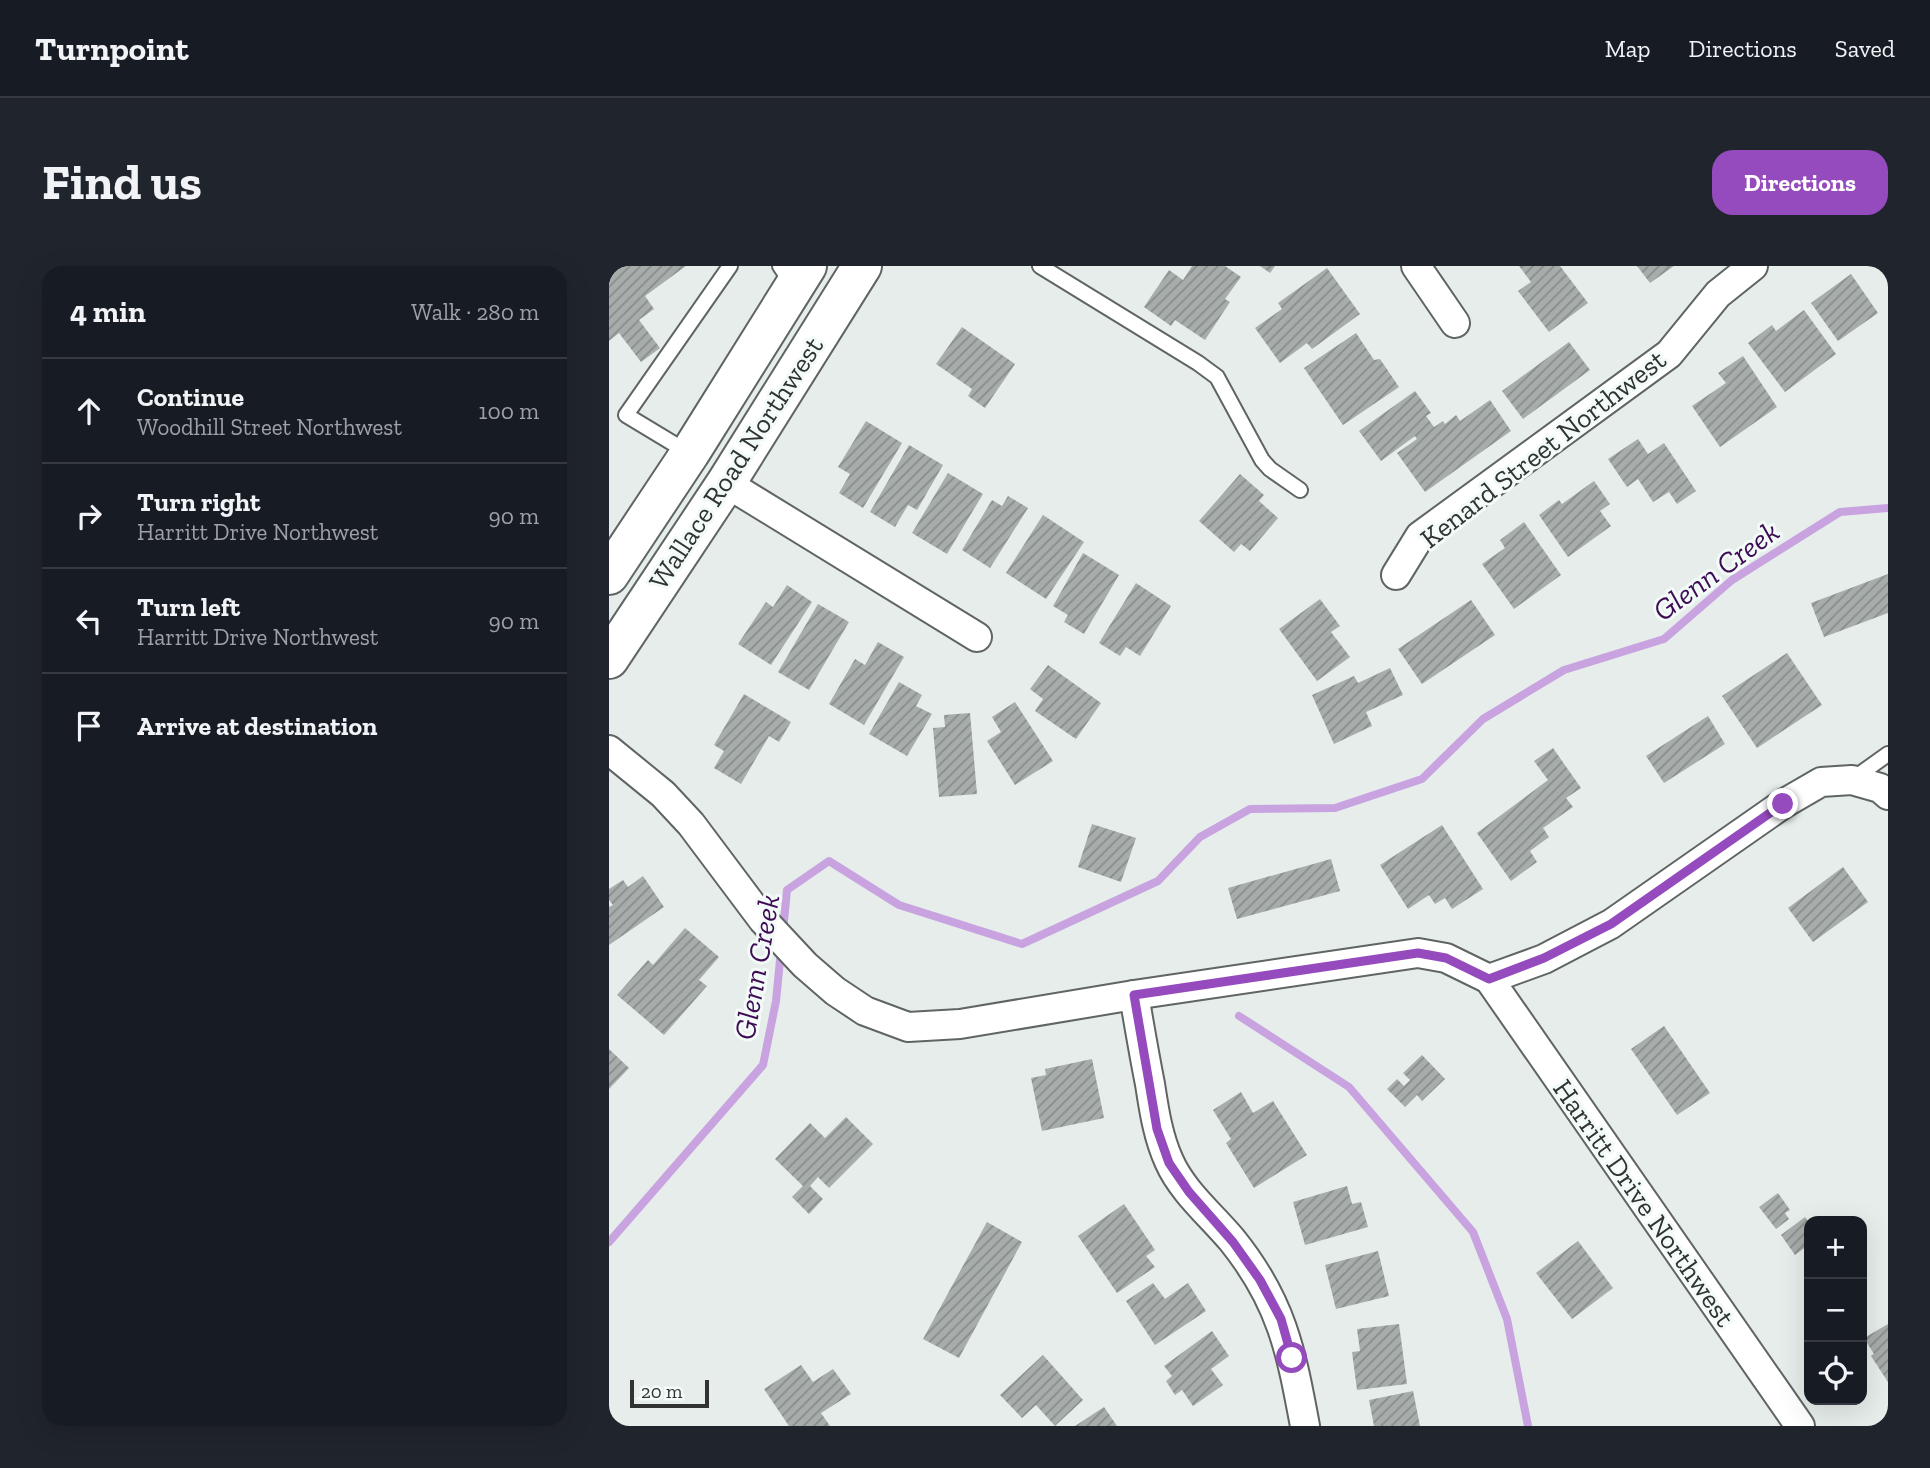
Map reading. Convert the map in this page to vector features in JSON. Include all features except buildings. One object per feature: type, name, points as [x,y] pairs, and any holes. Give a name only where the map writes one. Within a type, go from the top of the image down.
[{"type":"main road","name":"Wallace Road Northwest","points":[[609,659],[726,483],[862,266]]},
{"type":"main road","name":"Wallace Road Northwest","points":[[609,575],[690,453],[794,273]]},
{"type":"street","points":[[1416,266],[1455,323]]},
{"type":"street","name":"Kenard Street Northwest","points":[[1396,575],[1420,536],[1669,354],[1718,294],[1753,266]]},
{"type":"street","points":[[726,483],[977,636]]},
{"type":"street","name":"Harritt Drive Northwest","points":[[609,750],[663,793],[691,824],[763,920],[805,965],[835,991],[865,1011],[908,1027],[960,1024],[1418,953],[1446,958],[1489,979],[1800,1426]]},
{"type":"street","points":[[1489,979],[1544,958],[1611,924],[1783,804],[1821,782],[1851,780],[1880,788],[1888,795]]},
{"type":"street","points":[[1134,995],[1157,1129],[1169,1163],[1189,1192],[1240,1251],[1260,1280],[1281,1319],[1292,1358],[1305,1426]]},
{"type":"lane","points":[[690,453],[627,415],[730,266]]},
{"type":"lane","points":[[1039,266],[1217,377],[1262,460],[1300,489]]},
{"type":"lane","points":[[1851,780],[1888,754]]},
{"type":"waterway","name":"Glenn Creek","points":[[783,931],[787,890],[829,861],[899,905],[1022,944],[1158,881],[1200,837],[1250,809],[1335,808],[1422,779],[1483,719],[1564,670],[1664,639],[1732,580],[1840,512],[1888,508]]},
{"type":"waterway","name":"Glenn Creek","points":[[609,1242],[763,1065],[776,1001],[781,950]]},
{"type":"waterway","points":[[1239,1016],[1349,1087],[1473,1232],[1507,1319],[1528,1426]]},
{"type":"route","points":[[1292,1358],[1281,1319],[1260,1280],[1169,1163],[1157,1129],[1134,995],[1418,953],[1446,958],[1489,979],[1544,958],[1611,924],[1783,804]]}]
